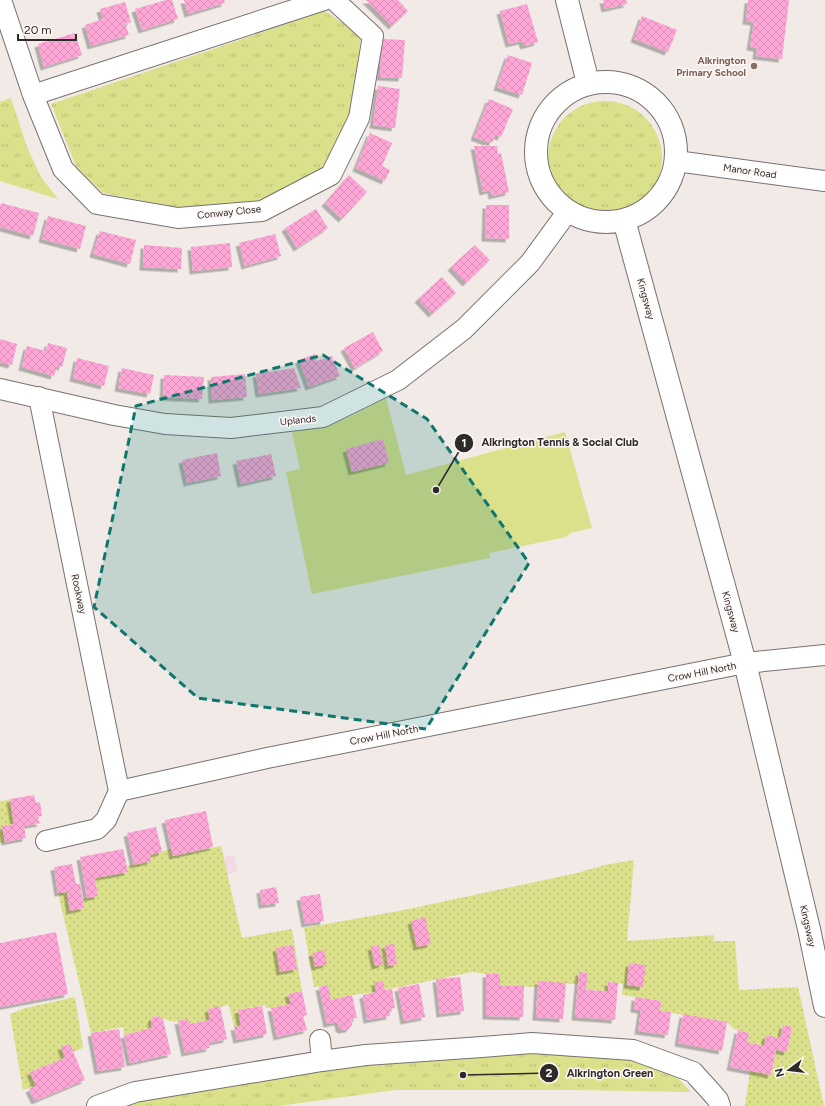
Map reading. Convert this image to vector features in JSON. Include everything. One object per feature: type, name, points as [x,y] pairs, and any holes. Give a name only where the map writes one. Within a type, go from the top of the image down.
[{"type":"street","name":"Conway Close","points":[[1,0],[33,94],[64,169],[97,204],[178,218],[262,210],[331,175],[359,118],[373,36],[334,0]]},
{"type":"street","points":[[33,94],[324,0]]},
{"type":"street","points":[[566,0],[588,83]]},
{"type":"street","points":[[613,81],[644,92],[662,109],[675,139],[676,161],[663,193],[646,210],[624,220],[594,222],[568,211],[549,195],[537,169],[535,144],[545,116],[560,97],[588,83],[613,81]]},
{"type":"street","name":"Manor Road","points":[[676,161],[825,181]]},
{"type":"street","name":"Uplands","points":[[0,389],[114,415],[165,424],[231,428],[323,417],[398,380],[464,329],[530,263],[568,211]]},
{"type":"street","name":"Kingsway","points":[[624,220],[745,663],[810,929],[825,1006]]},
{"type":"street","name":"Rookway","points":[[39,397],[119,791]]},
{"type":"street","name":"Crow Hill North","points":[[119,791],[267,758],[745,663],[825,655]]},
{"type":"street","points":[[46,841],[97,829],[106,820],[119,791]]},
{"type":"street","points":[[320,1040],[322,1061]]},
{"type":"street","points":[[97,1106],[135,1092],[322,1061],[366,1055],[532,1043],[633,1050],[693,1072],[715,1097],[720,1106]]},
{"type":"highlighted area","points":[[323,355],[427,419],[529,563],[426,729],[198,698],[94,607],[136,406]]},
{"type":"shaded area","points":[[234,855],[238,872],[228,874],[229,880],[212,859]]},
{"type":"green space","points":[[325,11],[361,36],[353,109],[323,170],[273,199],[186,209],[103,193],[76,166],[51,104]]},
{"type":"green space","points":[[11,98],[27,147],[41,177],[58,199],[0,181],[0,102]]},
{"type":"green space","points":[[605,101],[627,105],[646,117],[658,136],[662,158],[658,180],[646,199],[627,211],[605,215],[583,211],[564,199],[552,180],[548,158],[552,136],[564,117],[583,105]]},
{"type":"green space","points":[[386,398],[406,475],[565,432],[592,528],[570,533],[566,537],[489,553],[490,558],[312,594],[286,472],[300,469],[292,432],[331,424],[347,418]]},
{"type":"green space","points":[[10,799],[14,824],[2,826],[5,842],[0,843],[0,802]]},
{"type":"green space","points":[[221,846],[242,938],[292,929],[302,991],[288,994],[291,1004],[271,1008],[266,1008],[265,1005],[239,1010],[241,1026],[234,1027],[229,1005],[208,1009],[210,1020],[189,1024],[188,1019],[173,1021],[166,1020],[158,1016],[153,1017],[151,1020],[152,1028],[124,1035],[123,1027],[91,1033],[58,893],[67,892],[70,911],[84,908],[82,899],[98,896],[95,878],[128,872],[127,866],[151,861],[150,855],[171,849],[173,856]]},
{"type":"green space","points":[[634,860],[627,941],[714,935],[713,941],[735,941],[739,990],[798,987],[824,1106],[745,1106],[750,1071],[771,1075],[776,1050],[787,1052],[792,1027],[783,1025],[780,1038],[766,1035],[764,1046],[747,1042],[749,1033],[734,1029],[727,1022],[660,1011],[661,1001],[622,995],[623,984],[608,982],[608,991],[586,990],[587,973],[579,972],[578,985],[566,983],[538,987],[500,986],[499,974],[472,972],[385,990],[383,981],[375,982],[376,992],[352,995],[331,1000],[328,985],[314,987],[304,928],[404,910],[577,873],[605,865]]},
{"type":"green space","points":[[75,997],[83,1048],[73,1052],[70,1044],[62,1047],[65,1058],[30,1072],[36,1086],[23,1090],[10,1014],[26,1008]]},
{"type":"green space","points":[[558,1046],[662,1061],[691,1092],[574,1090],[395,1090],[278,1106],[99,1106],[322,1061]]},
{"type":"building","points":[[166,0],[172,0],[178,19],[142,30],[135,9]]},
{"type":"building","points":[[184,0],[224,0],[225,3],[188,14]]},
{"type":"building","points":[[366,0],[398,0],[408,11],[392,26]]},
{"type":"building","points":[[603,0],[626,0],[627,4],[605,9]]},
{"type":"building","points":[[748,0],[789,0],[782,59],[756,56],[757,48],[750,47],[754,22],[746,21]]},
{"type":"building","points":[[125,2],[131,22],[125,24],[129,35],[91,46],[85,25],[103,19],[100,9]]},
{"type":"building","points":[[527,4],[538,42],[524,46],[522,41],[509,44],[500,11]]},
{"type":"building","points":[[642,16],[677,30],[668,52],[634,39]]},
{"type":"building","points":[[75,33],[82,55],[44,67],[38,44]]},
{"type":"building","points":[[382,39],[405,40],[402,78],[380,77]]},
{"type":"building","points":[[508,55],[532,63],[522,95],[497,87]]},
{"type":"building","points":[[378,86],[400,89],[395,128],[373,125]]},
{"type":"building","points":[[489,99],[513,109],[501,137],[495,135],[492,143],[474,137]]},
{"type":"building","points":[[370,133],[392,143],[382,166],[390,170],[385,181],[356,168]]},
{"type":"building","points":[[474,146],[497,146],[498,154],[501,153],[509,192],[492,196],[491,190],[483,192]]},
{"type":"building","points":[[349,175],[367,192],[342,219],[325,203]]},
{"type":"building","points":[[1,203],[39,213],[33,236],[0,227]]},
{"type":"building","points":[[486,205],[509,205],[509,239],[485,238]]},
{"type":"building","points":[[316,209],[328,228],[297,248],[285,228]]},
{"type":"building","points":[[48,216],[86,226],[80,249],[42,239]]},
{"type":"building","points":[[100,231],[136,240],[130,264],[93,254]]},
{"type":"building","points":[[275,234],[281,256],[245,266],[239,243]]},
{"type":"building","points":[[230,243],[232,267],[193,271],[191,247]]},
{"type":"building","points":[[144,245],[182,248],[181,269],[143,267]]},
{"type":"building","points":[[475,245],[490,260],[466,283],[451,267]]},
{"type":"building","points":[[442,277],[456,293],[432,314],[418,299]]},
{"type":"building","points":[[373,332],[383,351],[355,368],[344,348]]},
{"type":"building","points":[[0,339],[17,344],[12,365],[0,362]]},
{"type":"building","points":[[48,343],[67,348],[62,367],[57,366],[54,376],[22,367],[27,346],[46,351]]},
{"type":"building","points":[[315,354],[317,361],[332,356],[340,376],[309,387],[299,360]]},
{"type":"building","points":[[77,358],[109,366],[104,386],[73,378]]},
{"type":"building","points":[[122,368],[154,375],[150,394],[118,388]]},
{"type":"building","points":[[294,368],[301,388],[259,394],[256,374]]},
{"type":"building","points":[[245,374],[247,397],[212,400],[211,377]]},
{"type":"building","points":[[164,375],[204,377],[202,399],[163,397]]},
{"type":"building","points":[[383,439],[389,463],[352,472],[346,449]]},
{"type":"building","points":[[217,453],[221,476],[187,483],[182,460]]},
{"type":"building","points":[[271,454],[276,476],[241,484],[236,461]]},
{"type":"building","points":[[34,795],[36,803],[40,802],[42,816],[36,817],[41,823],[24,826],[26,838],[5,842],[2,826],[14,824],[10,799]]},
{"type":"building","points":[[206,811],[213,847],[173,856],[165,820]]},
{"type":"building","points":[[156,827],[162,852],[150,855],[151,861],[134,865],[127,833]]},
{"type":"building","points":[[123,849],[128,872],[95,878],[98,896],[87,898],[80,857]]},
{"type":"building","points":[[72,864],[76,884],[80,884],[84,908],[70,911],[67,892],[58,893],[54,867]]},
{"type":"building","points":[[276,887],[279,903],[262,905],[260,890]]},
{"type":"building","points":[[320,894],[324,921],[305,924],[300,897]]},
{"type":"building","points":[[425,917],[431,944],[417,947],[411,921]]},
{"type":"building","points":[[56,932],[68,994],[0,1007],[0,943]]},
{"type":"building","points":[[394,944],[397,964],[388,966],[385,945]]},
{"type":"building","points":[[293,945],[297,969],[280,972],[276,948]]},
{"type":"building","points":[[379,945],[383,964],[375,966],[371,947]]},
{"type":"building","points":[[324,950],[327,964],[315,967],[312,953]]},
{"type":"building","points":[[629,963],[646,965],[643,987],[627,985]]},
{"type":"building","points":[[579,972],[588,973],[586,990],[608,991],[608,982],[618,983],[615,1020],[575,1017]]},
{"type":"building","points":[[486,974],[500,974],[500,986],[524,986],[523,1017],[486,1016]]},
{"type":"building","points":[[460,977],[464,1011],[440,1014],[436,979]]},
{"type":"building","points":[[383,981],[385,990],[392,989],[395,1008],[389,1009],[390,1016],[367,1020],[363,995],[376,992],[375,982]]},
{"type":"building","points":[[538,981],[566,983],[563,1019],[536,1017]]},
{"type":"building","points":[[419,984],[425,1017],[404,1021],[398,988]]},
{"type":"building","points":[[328,985],[331,1000],[352,995],[357,1018],[351,1019],[352,1025],[349,1029],[342,1030],[339,1028],[338,1022],[327,1024],[319,987]]},
{"type":"building","points":[[302,991],[307,1015],[303,1016],[307,1030],[277,1037],[271,1008],[291,1004],[288,994]]},
{"type":"building","points":[[635,997],[661,1001],[660,1011],[671,1012],[668,1035],[638,1031],[641,1010],[634,1009]]},
{"type":"building","points":[[220,1006],[227,1039],[208,1043],[210,1048],[185,1053],[178,1021],[188,1019],[189,1024],[210,1020],[208,1009]]},
{"type":"building","points":[[262,1006],[267,1034],[237,1040],[234,1027],[241,1026],[238,1010]]},
{"type":"building","points":[[683,1014],[727,1022],[722,1051],[678,1043]]},
{"type":"building","points":[[158,1016],[163,1019],[171,1054],[130,1063],[124,1035],[152,1028],[151,1020],[153,1017]]},
{"type":"building","points":[[783,1025],[792,1027],[787,1052],[776,1050],[771,1075],[730,1067],[738,1030],[749,1033],[747,1042],[764,1046],[766,1035],[780,1038]]},
{"type":"building","points":[[119,1029],[125,1067],[98,1071],[91,1033]]},
{"type":"building","points":[[70,1044],[85,1080],[35,1101],[29,1089],[36,1086],[30,1072],[65,1058],[61,1047]]},
{"type":"place","name":"Alkrington Primary School","points":[[754,66]]},
{"type":"place","name":"Alkrington Tennis & Social Club","points":[[436,490]]},
{"type":"place","name":"Alkrington Green","points":[[463,1075]]}]
